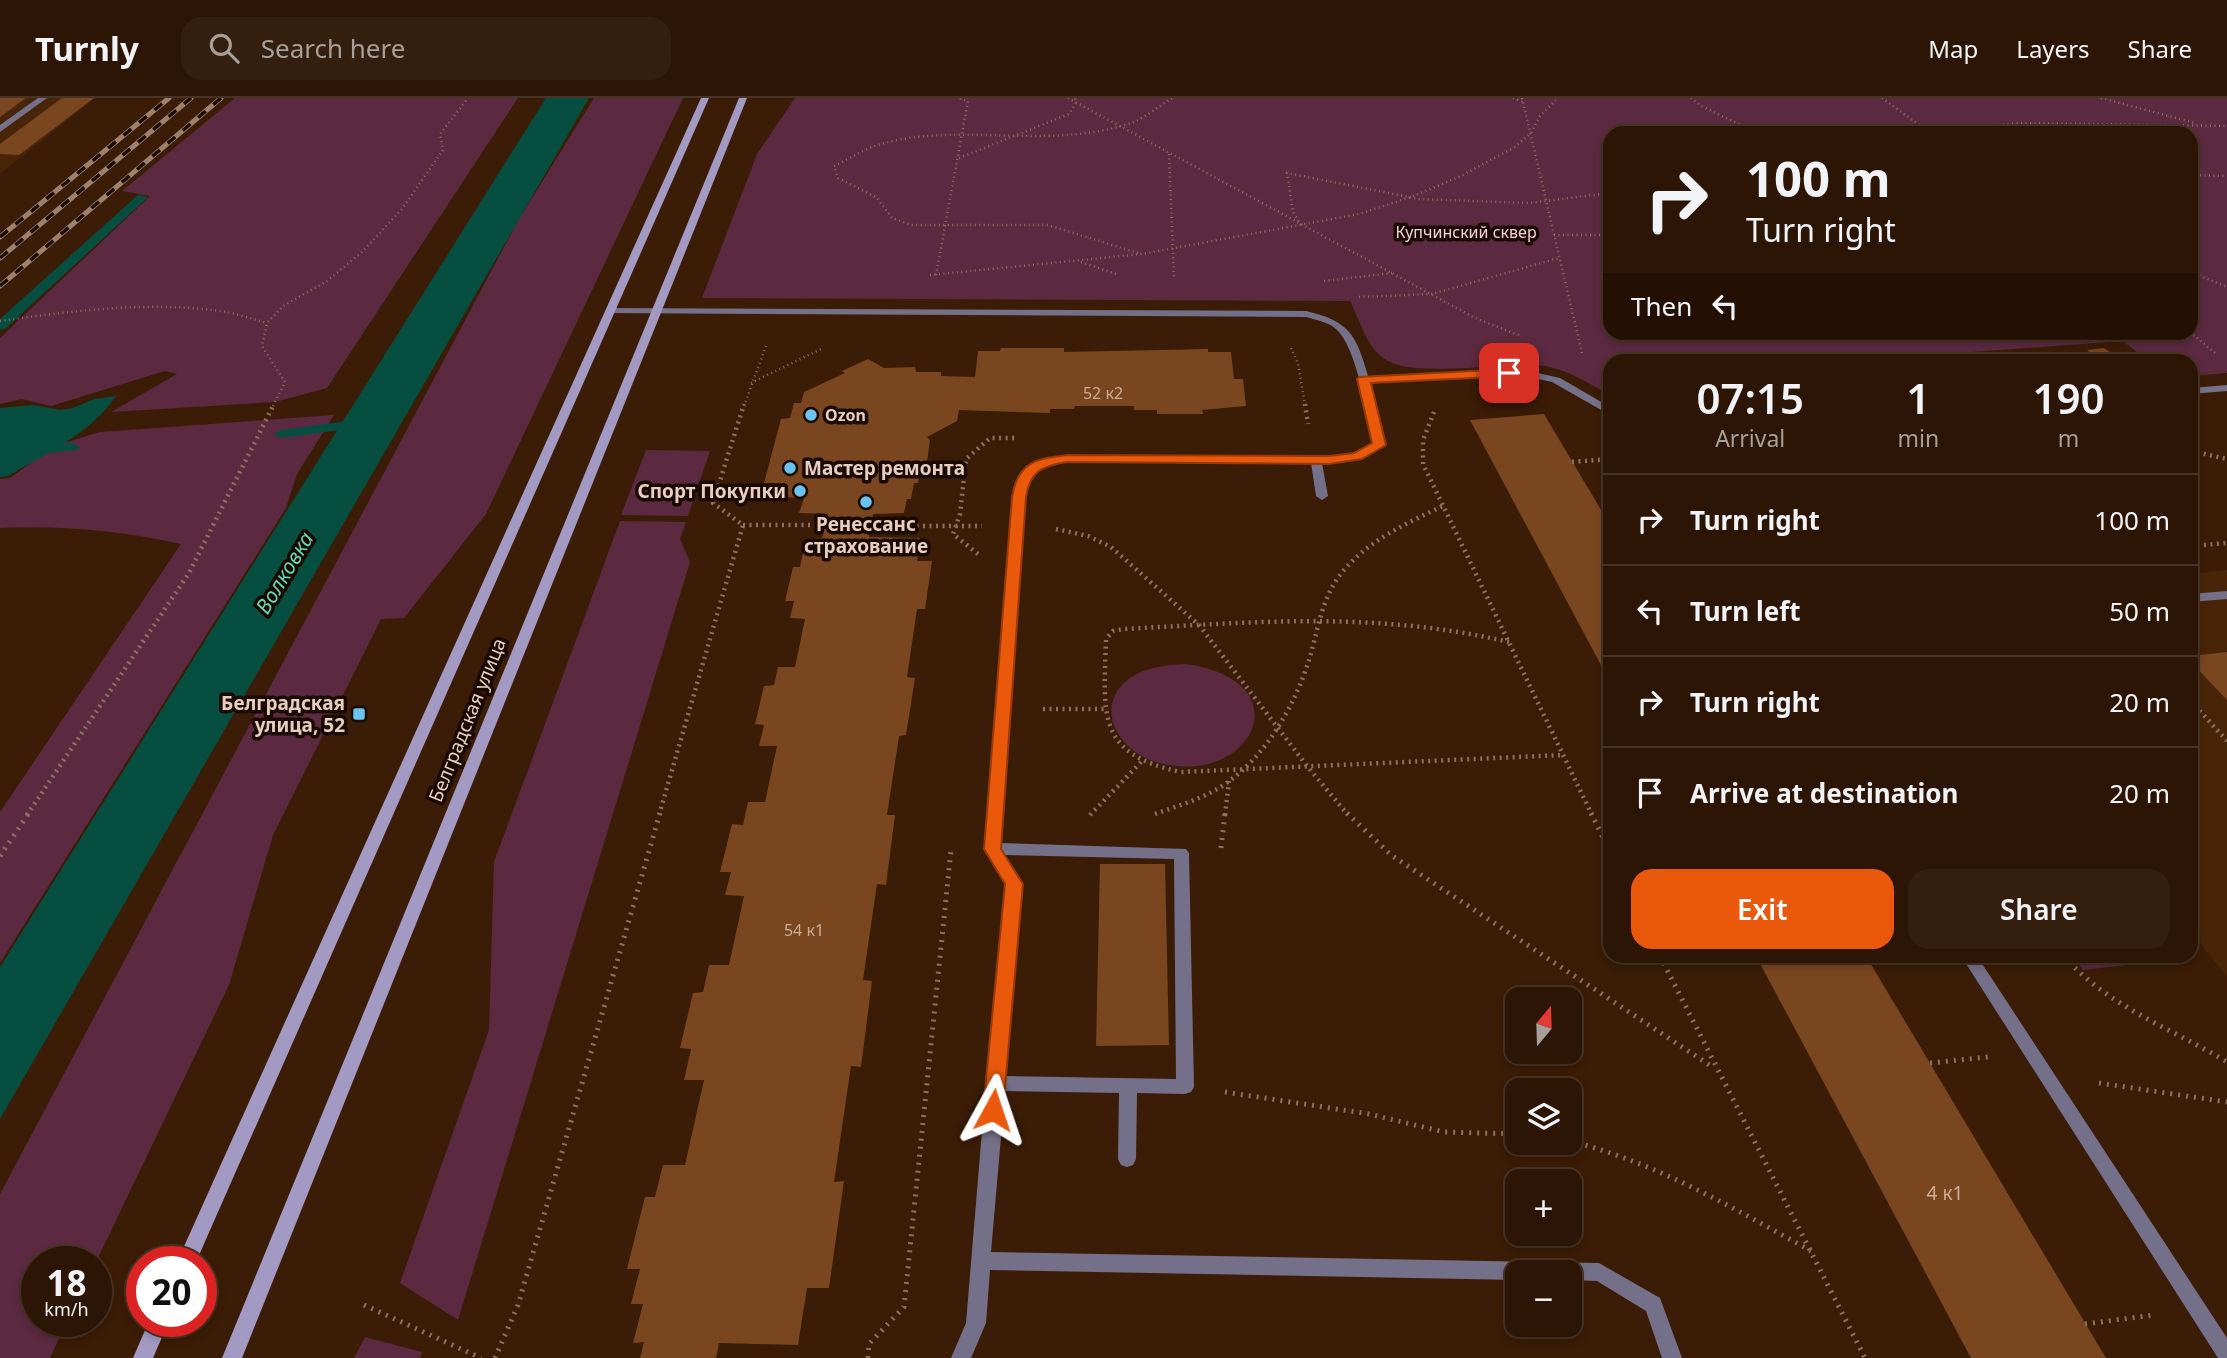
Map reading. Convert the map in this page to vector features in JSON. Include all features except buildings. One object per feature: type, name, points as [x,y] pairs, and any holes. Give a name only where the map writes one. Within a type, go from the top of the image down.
[{"type":"street","name":"Белградская улица","points":[[193,1246],[705,98]]},
{"type":"street","name":"Белградская улица","points":[[232,1358],[743,98]]},
{"type":"street","points":[[143,1358],[152,1337]]},
{"type":"lane","points":[[0,129],[43,98]]},
{"type":"lane","points":[[610,311],[1306,314],[1326,319],[1345,331],[1364,379],[1379,445],[1357,456],[1316,460],[1067,458],[1044,461],[1028,470],[1021,482],[992,849],[1014,884],[976,1323],[961,1358]]},
{"type":"lane","points":[[1364,379],[1509,373],[1556,380],[1603,408]]},
{"type":"lane","points":[[2198,390],[2227,388]]},
{"type":"lane","points":[[1316,460],[1322,496]]},
{"type":"lane","points":[[2198,597],[2227,595]]},
{"type":"lane","points":[[992,849],[1181,853],[1185,1087],[995,1083]]},
{"type":"lane","points":[[1974,963],[2227,1355]]},
{"type":"lane","points":[[1126,1159],[1128,1086]]},
{"type":"lane","points":[[981,1261],[1599,1272],[1653,1305],[1672,1358]]},
{"type":"path","points":[[0,856],[189,573],[285,383],[262,346],[267,323],[283,306],[336,274],[362,252],[402,209],[443,150],[440,134],[468,98]]},
{"type":"path","points":[[929,312],[968,101],[958,98]]},
{"type":"path","points":[[1068,98],[1475,318],[1523,337]]},
{"type":"path","points":[[926,130],[1104,132],[1153,113],[1171,98]]},
{"type":"path","points":[[1513,98],[1523,100],[1583,362]]},
{"type":"path","points":[[924,275],[1142,254],[1359,214],[1411,197],[1459,177],[1515,147],[1531,133],[1540,116],[1558,98]]},
{"type":"path","points":[[1690,98],[1742,126]]},
{"type":"path","points":[[1882,98],[1920,126]]},
{"type":"path","points":[[2101,98],[2204,125]]},
{"type":"path","points":[[958,158],[1069,114],[1076,100]]},
{"type":"path","points":[[1993,126],[2021,123],[2227,126]]},
{"type":"path","points":[[917,131],[869,144],[834,166],[838,178],[877,198],[892,218],[911,225],[1048,225],[1142,254]]},
{"type":"path","points":[[1169,153],[1175,313]]},
{"type":"path","points":[[1301,225],[1293,212],[1287,173],[1411,197],[1546,202],[1603,194]]},
{"type":"path","points":[[2198,174],[2227,176]]},
{"type":"path","points":[[1554,235],[1603,235]]},
{"type":"path","points":[[2198,275],[2227,287]]},
{"type":"path","points":[[0,321],[41,315],[170,306],[223,311],[267,323]]},
{"type":"path","points":[[770,337],[751,383],[713,503],[743,525],[824,525]]},
{"type":"path","points":[[2198,338],[2218,354]]},
{"type":"path","points":[[1466,375],[1445,391],[1428,422],[1423,440],[1423,464],[1603,838]]},
{"type":"path","points":[[2198,453],[2227,459]]},
{"type":"path","points":[[1572,462],[1603,460]]},
{"type":"path","points":[[1145,817],[1205,795],[1244,768],[1288,709],[1306,670],[1317,620],[1340,575],[1363,551],[1399,527],[1445,505]]},
{"type":"path","points":[[871,526],[1018,524],[1088,536],[1111,547],[1199,625],[1307,766],[1355,823],[1391,855],[1714,1068]]},
{"type":"path","points":[[495,1358],[518,1305],[743,525]]},
{"type":"path","points":[[2198,545],[2227,543]]},
{"type":"path","points":[[1509,642],[1480,634],[1387,620],[1317,620],[1123,629],[1108,634],[1105,709],[1116,743],[1140,762],[1181,772],[1563,755]]},
{"type":"path","points":[[1004,710],[1105,709]]},
{"type":"path","points":[[2198,709],[2227,741]]},
{"type":"path","points":[[1051,850],[1083,823],[1140,762]]},
{"type":"path","points":[[1663,963],[1714,1068],[1812,1251],[1865,1358]]},
{"type":"path","points":[[2069,963],[2077,974],[2104,993],[2227,1062]]},
{"type":"path","points":[[1930,1063],[2031,1052]]},
{"type":"path","points":[[2046,1075],[2227,1102]]},
{"type":"path","points":[[1185,1087],[1280,1098],[1369,1114],[1444,1132],[1505,1134]]},
{"type":"path","points":[[1582,1145],[1644,1164],[1693,1186],[1812,1251]]},
{"type":"path","points":[[364,1305],[481,1358]]},
{"type":"path","points":[[2085,1324],[2197,1309]]},
{"type":"shaded area","points":[[0,98],[95,98],[0,174]]},
{"type":"shaded area","points":[[2227,570],[2227,977],[2198,940],[2198,573]]},
{"type":"green space","points":[[235,98],[518,98],[327,388],[275,402],[111,412],[177,374],[165,371],[51,406],[22,399],[0,404],[0,338],[150,196],[122,191]]},
{"type":"green space","points":[[594,98],[683,98],[486,514],[404,618],[381,619],[273,835],[229,985],[104,1246],[21,1246],[21,1337],[60,1337],[50,1358],[0,1358],[0,1194],[519,219]]},
{"type":"green space","name":"Купчинский сквер","points":[[795,98],[2227,98],[2227,373],[2198,375],[2198,354],[2139,354],[2123,341],[1945,354],[1603,354],[1603,391],[1574,376],[1546,366],[1432,369],[1395,364],[1376,352],[1350,301],[702,298],[757,154]]},
{"type":"green space","points":[[334,415],[297,474],[286,508],[0,963],[0,812],[181,544],[91,530],[0,528],[0,479],[10,478],[54,446],[100,432]]},
{"type":"green space","points":[[646,450],[710,451],[688,516],[621,515]]},
{"type":"green space","points":[[620,521],[686,522],[680,539],[690,562],[458,1320],[400,1283],[489,1030],[494,862]]},
{"type":"green space","points":[[1186,664],[1223,674],[1245,690],[1254,710],[1252,730],[1239,748],[1218,761],[1189,767],[1156,762],[1142,756],[1121,738],[1114,726],[1112,714],[1113,701],[1119,689],[1130,678],[1157,667]]},
{"type":"green space","points":[[2078,963],[2145,963],[2083,970]]},
{"type":"green space","points":[[365,1337],[422,1352],[420,1358],[354,1358]]},
{"type":"water","name":"Волковка","points":[[546,98],[589,98],[0,1119],[0,967]]},
{"type":"water","points":[[116,396],[94,421],[67,442],[8,476],[0,477],[0,408],[33,405],[60,410],[94,399]]},
{"type":"waterway","points":[[0,326],[142,197]]},
{"type":"waterway","points":[[281,434],[364,423]]},
{"type":"waterway","points":[[0,454],[73,447]]},
{"type":"railway","points":[[0,237],[169,98]]},
{"type":"railway","points":[[0,258],[191,98]]},
{"type":"railway","points":[[0,286],[221,98]]},
{"type":"place","name":"Ozon","points":[[811,415]]},
{"type":"place","name":"Мастер ремонта","points":[[790,468]]},
{"type":"place","name":"Спорт Покупки","points":[[800,491]]},
{"type":"place","name":"Ренессанс страхование","points":[[866,502]]},
{"type":"place","name":"Белградская улица, 52","points":[[359,714]]},
{"type":"route","points":[[993,1110],[1014,884],[992,849],[1007,685],[1019,497],[1021,482],[1028,470],[1044,461],[1067,458],[1329,460],[1357,456],[1379,445],[1364,379],[1509,373]]}]
